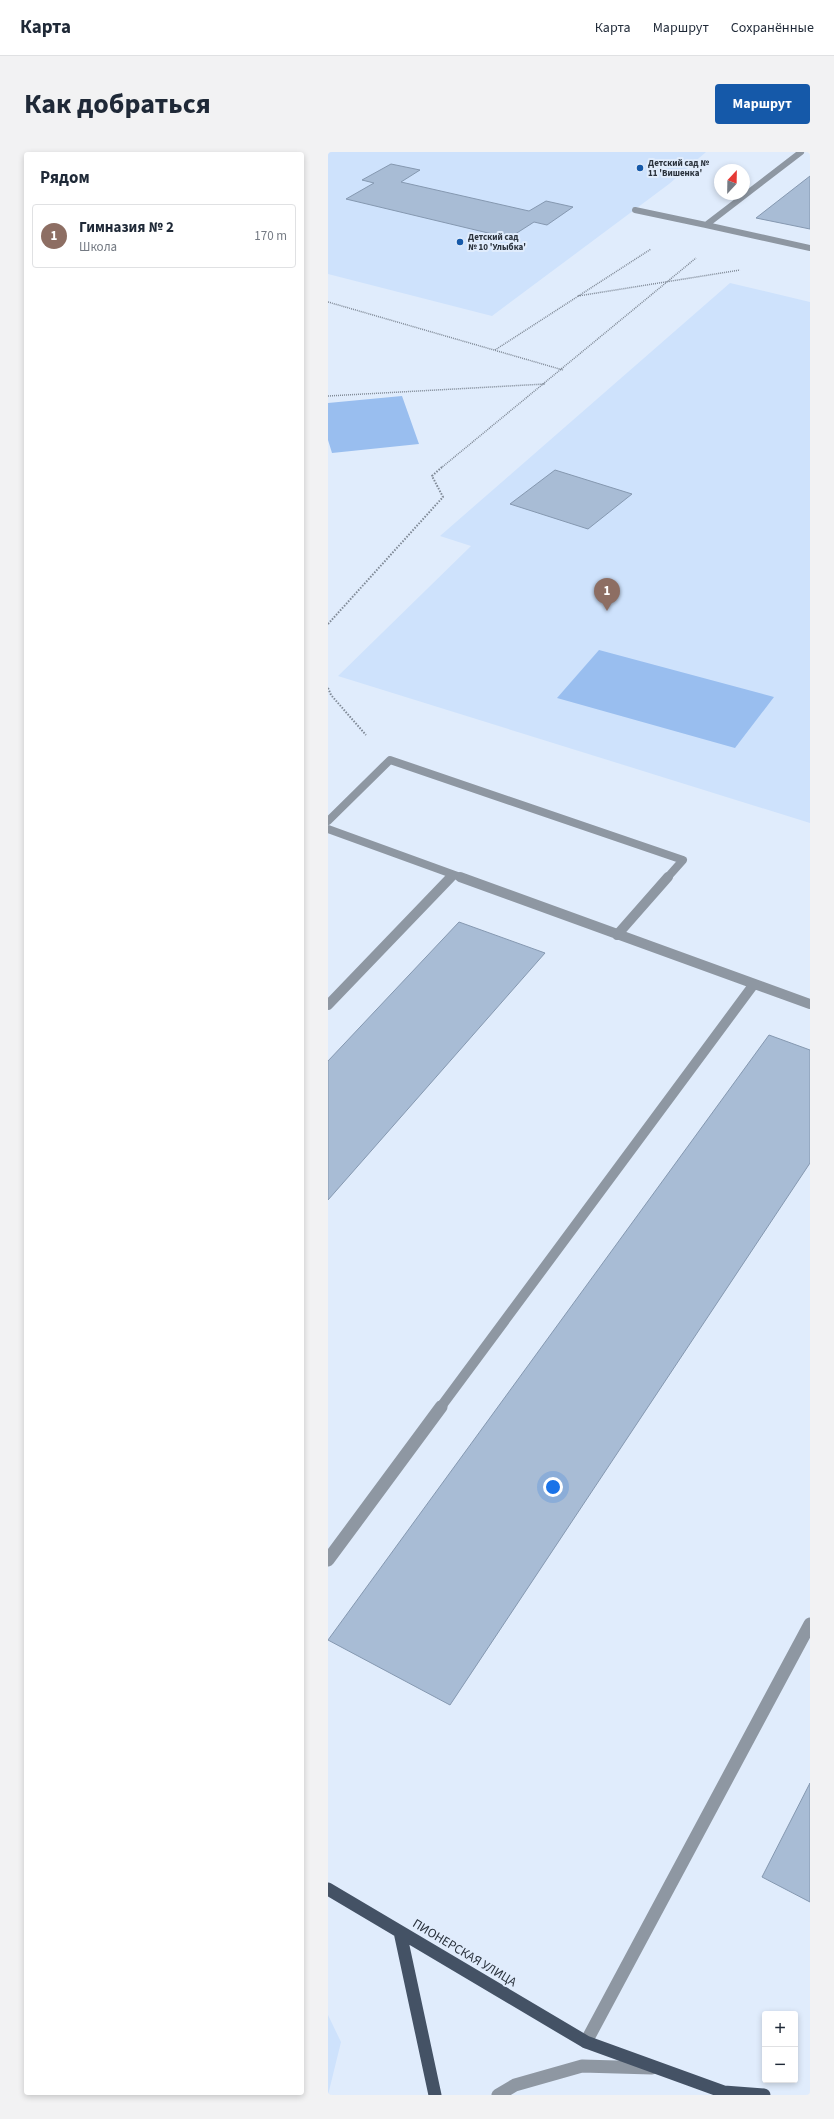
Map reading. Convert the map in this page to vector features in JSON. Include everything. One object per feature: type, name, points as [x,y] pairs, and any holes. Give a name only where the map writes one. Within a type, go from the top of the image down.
[{"type":"main road","name":"ПИОНЕРСКАЯ УЛИЦА","points":[[328,1889],[586,2042],[726,2093],[764,2095]]},
{"type":"main road","points":[[400,1932],[424,2037],[435,2095]]},
{"type":"street","points":[[706,226],[801,152]]},
{"type":"street","points":[[635,210],[810,248]]},
{"type":"street","points":[[792,253],[800,246]]},
{"type":"street","points":[[328,821],[390,760],[683,860],[617,934]]},
{"type":"street","points":[[328,829],[810,1004]]},
{"type":"street","points":[[328,1005],[453,875]]},
{"type":"street","points":[[328,1560],[754,984]]},
{"type":"street","points":[[586,2042],[810,1624]]},
{"type":"street","points":[[498,2095],[515,2085],[582,2066],[652,2068],[726,2093]]},
{"type":"path","points":[[495,350],[692,222]]},
{"type":"path","points":[[328,624],[443,497],[432,476],[563,370],[699,256]]},
{"type":"path","points":[[578,296],[742,269]]},
{"type":"path","points":[[328,302],[563,370]]},
{"type":"path","points":[[328,396],[546,384]]},
{"type":"path","points":[[328,688],[331,695],[390,760]]},
{"type":"shaded area","name":"Детский сад № 10 'Улыбка'","points":[[328,152],[706,152],[669,184],[492,316],[328,274]]},
{"type":"shaded area","points":[[730,283],[810,302],[810,823],[338,676],[471,546],[440,536]]},
{"type":"shaded area","points":[[402,396],[419,444],[332,453],[328,440],[328,403]]},
{"type":"shaded area","points":[[599,650],[774,697],[735,748],[557,698]]},
{"type":"shaded area","points":[[328,2015],[341,2042],[328,2095]]},
{"type":"building","points":[[391,164],[420,170],[401,182],[529,211],[546,201],[573,207],[547,225],[534,222],[509,238],[346,199],[374,183],[362,180]]},
{"type":"building","points":[[810,176],[810,229],[756,218]]},
{"type":"building","points":[[555,470],[632,494],[588,529],[510,504]]},
{"type":"building","points":[[459,922],[545,953],[328,1200],[328,1061]]},
{"type":"building","points":[[769,1035],[810,1050],[810,1163],[450,1705],[328,1640]]},
{"type":"building","points":[[810,1783],[810,1902],[762,1877]]},
{"type":"place","name":"Детский сад № 11 'Вишенка'","points":[[640,168]]},
{"type":"place","name":"Детский сад № 10 'Улыбка'","points":[[460,242]]},
{"type":"place","name":"Гимназия № 2","points":[[607,611]]}]
